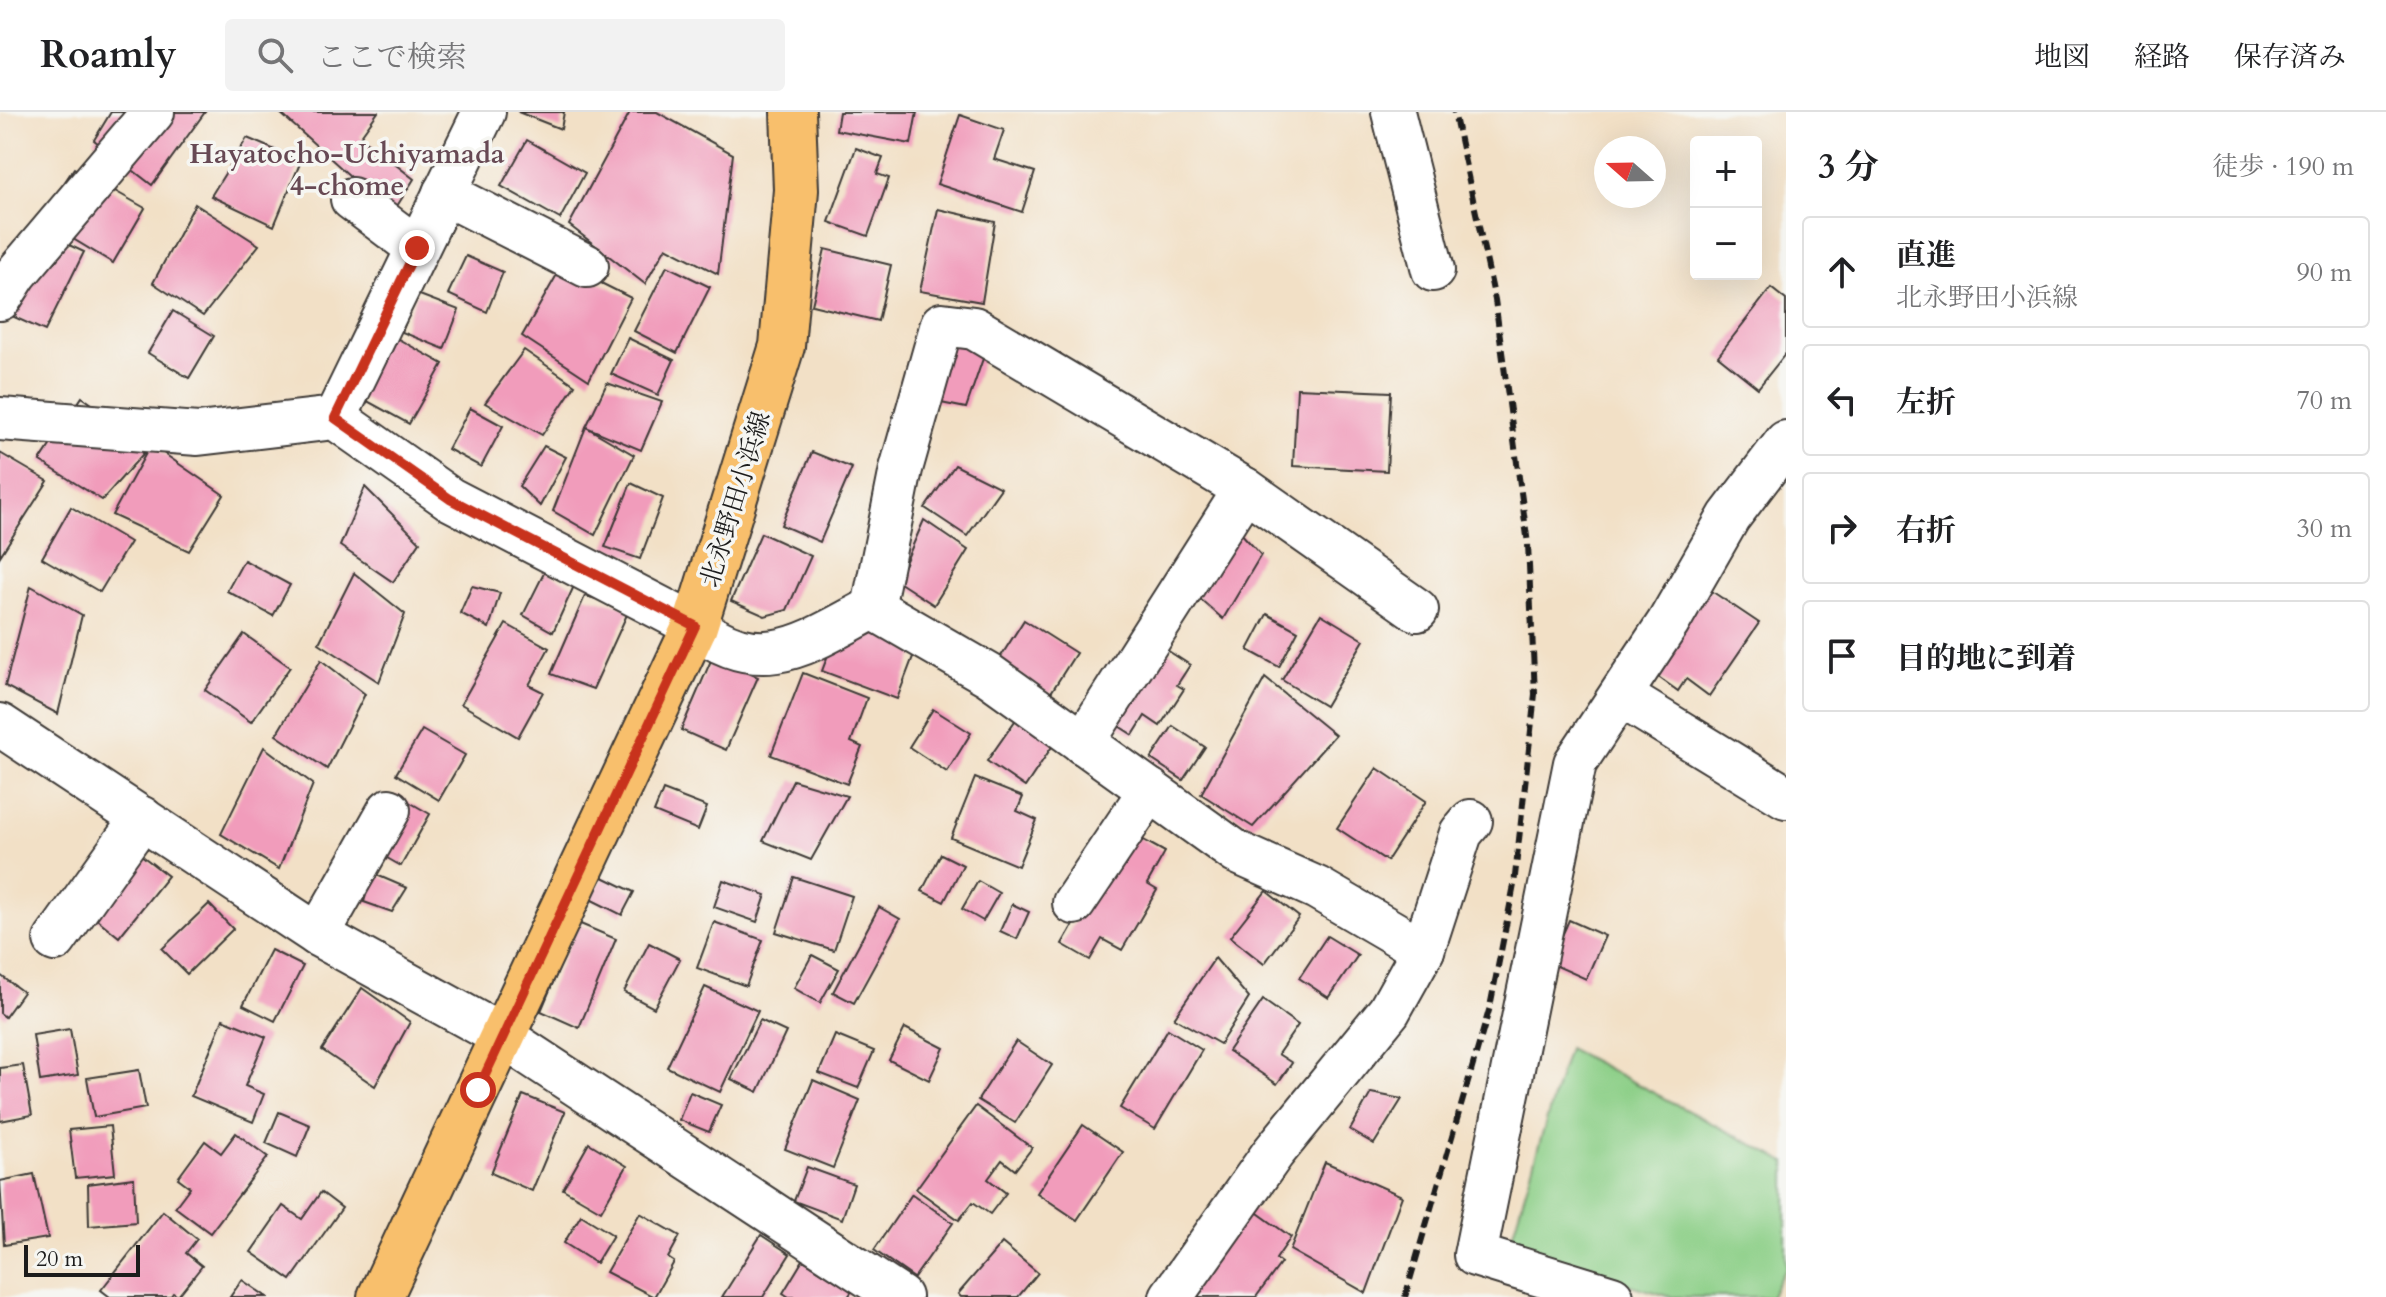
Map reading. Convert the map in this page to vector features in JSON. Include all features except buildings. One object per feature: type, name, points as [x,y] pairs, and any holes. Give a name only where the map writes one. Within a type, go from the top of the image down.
[{"type":"main road","name":"北永野田小浜線","points":[[380,1297],[695,626],[782,346],[796,190],[793,112]]},
{"type":"street","points":[[0,299],[16,274],[153,112]]},
{"type":"street","points":[[335,418],[484,112]]},
{"type":"street","points":[[1393,112],[1433,270]]},
{"type":"street","points":[[444,193],[587,266]]},
{"type":"street","points":[[352,199],[417,248]]},
{"type":"street","points":[[873,608],[901,469],[942,324],[974,328],[1245,489],[1417,610]]},
{"type":"street","points":[[0,419],[198,434],[335,418],[450,499],[695,626],[717,642],[757,654],[792,650],[873,608]]},
{"type":"street","points":[[1612,1297],[1475,1255],[1575,763],[1668,623],[1729,517],[1786,442]]},
{"type":"street","points":[[1083,743],[1245,489]]},
{"type":"street","points":[[873,608],[989,675],[1236,852],[1317,888],[1423,950]]},
{"type":"street","points":[[1621,696],[1786,797]]},
{"type":"street","points":[[0,725],[318,935],[502,1036],[900,1297]]},
{"type":"street","points":[[1074,903],[1150,790]]},
{"type":"street","points":[[318,935],[389,810]]},
{"type":"street","points":[[55,940],[142,818]]},
{"type":"street","points":[[1171,1297],[1273,1153],[1389,1011],[1423,950],[1461,833],[1471,821]]},
{"type":"green space","points":[[1568,1048],[1786,1162],[1786,1267],[1770,1297],[1671,1297],[1508,1249]]},
{"type":"railway","points":[[1405,1297],[1490,1007],[1514,885],[1535,694],[1528,544],[1495,300],[1454,112]]},
{"type":"district","name":"Hayatocho-Uchiyamada 4-chome","points":[[347,169]]},
{"type":"route","points":[[417,248],[335,418],[450,499],[695,626],[478,1090]]}]
